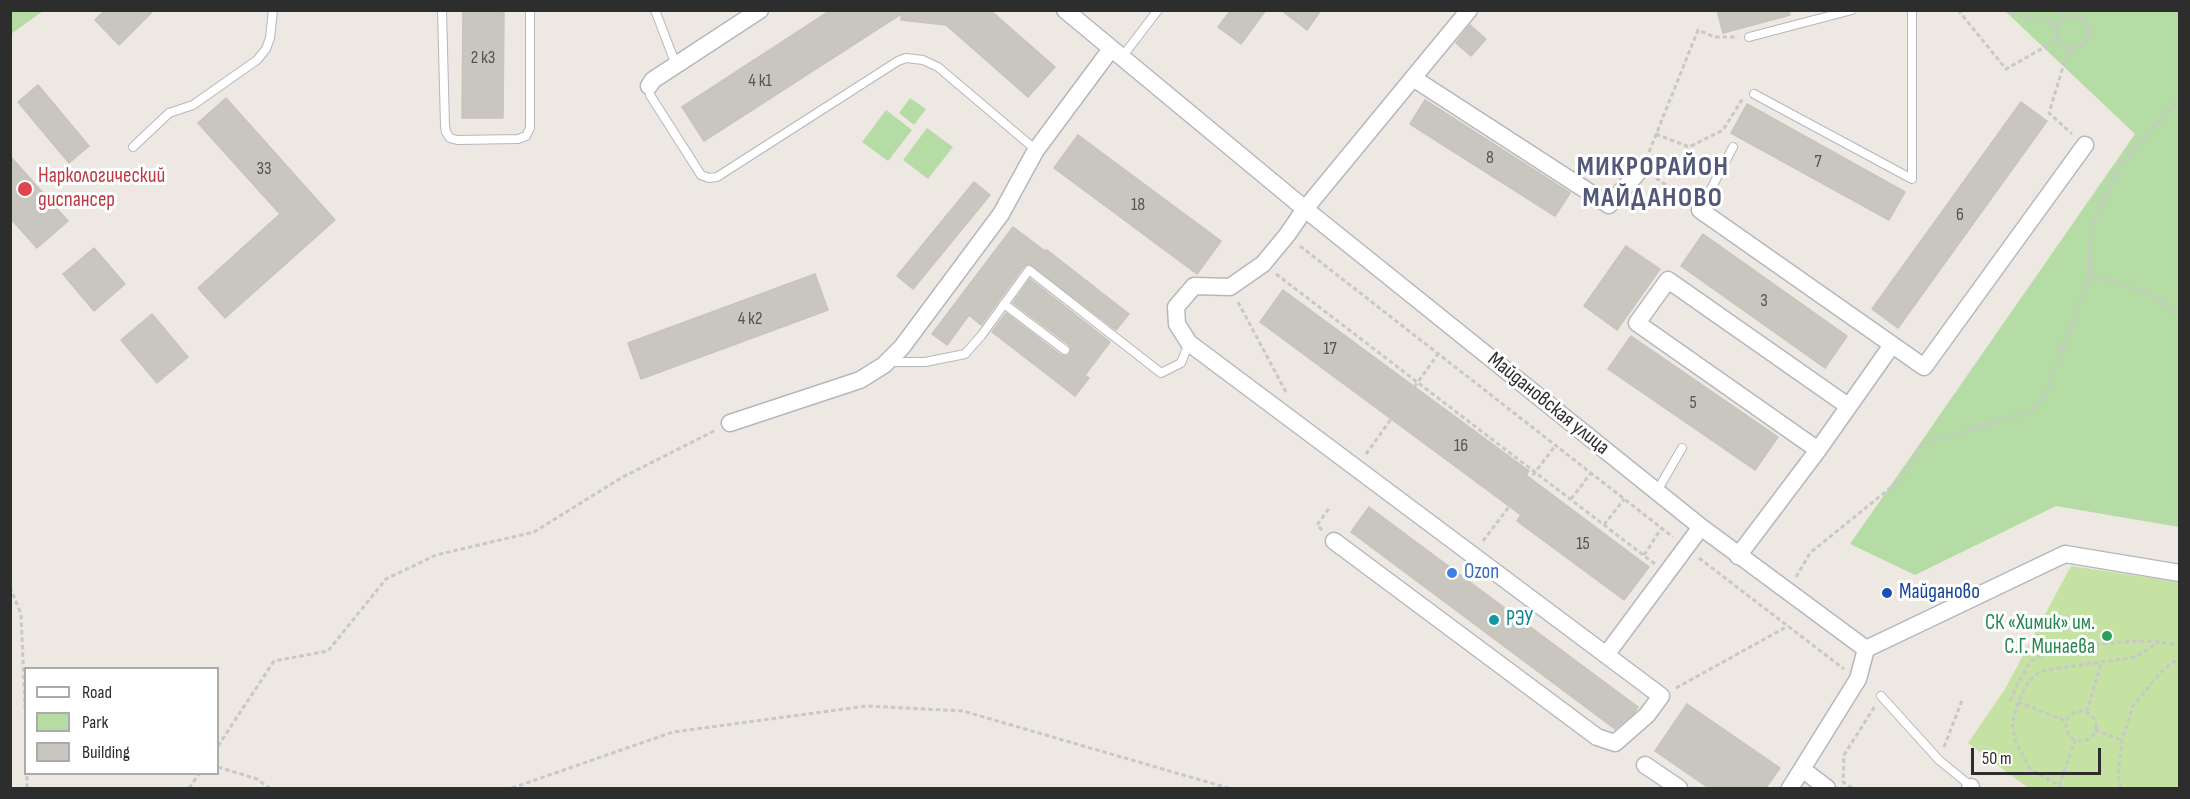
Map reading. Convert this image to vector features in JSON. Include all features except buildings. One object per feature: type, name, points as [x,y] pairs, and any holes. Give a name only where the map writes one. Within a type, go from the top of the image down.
[{"type":"street","points":[[649,86],[653,80],[760,10]]},
{"type":"street","name":"Майдановская улица","points":[[1065,10],[1305,209],[1701,527],[1866,649]]},
{"type":"street","points":[[1334,541],[1597,737],[1615,743],[1647,715],[1661,696],[1189,343],[1177,324],[1176,307],[1194,286],[1230,287],[1263,264],[1287,236],[1305,209],[1413,78],[1462,13]]},
{"type":"street","points":[[730,423],[860,381],[888,362],[902,347],[1001,213],[1036,150],[1117,53]]},
{"type":"street","points":[[1413,78],[1609,204],[1642,168]]},
{"type":"street","points":[[1700,210],[1924,368],[2085,145]]},
{"type":"street","points":[[1818,450],[1637,323],[1668,280],[1848,406]]},
{"type":"street","points":[[1738,556],[1818,450],[1892,345]]},
{"type":"street","points":[[1606,655],[1701,527]]},
{"type":"street","points":[[1790,789],[1858,679],[1866,649],[2065,554],[2180,573]]},
{"type":"street","points":[[1645,765],[1679,789]]},
{"type":"street","points":[[1802,769],[1827,789]]},
{"type":"lane","points":[[133,147],[169,113],[193,105],[257,60],[266,49],[270,38],[273,10]]},
{"type":"lane","points":[[442,10],[446,132],[450,138],[457,140],[498,140],[518,139],[526,136],[530,128],[530,10]]},
{"type":"lane","points":[[655,10],[676,65]]},
{"type":"lane","points":[[1117,53],[1158,10]]},
{"type":"lane","points":[[1749,37],[1852,10]]},
{"type":"lane","points":[[1754,94],[1912,179],[1912,10]]},
{"type":"lane","points":[[649,86],[650,95],[700,175],[709,178],[717,177],[906,58],[923,60],[938,67],[1036,150]]},
{"type":"lane","points":[[1700,210],[1733,147]]},
{"type":"lane","points":[[888,362],[925,362],[965,354],[981,336],[1029,270],[1161,374],[1181,363],[1189,343]]},
{"type":"lane","points":[[1004,304],[1065,350]]},
{"type":"lane","points":[[1657,491],[1682,448]]},
{"type":"lane","points":[[1881,696],[1939,760],[1971,788]]},
{"type":"path","points":[[1958,10],[2006,69],[2059,39]]},
{"type":"path","points":[[2004,10],[2058,26]]},
{"type":"path","points":[[2060,10],[2064,18]]},
{"type":"path","points":[[2079,17],[2082,10]]},
{"type":"path","points":[[2069,16],[2079,17],[2088,28],[2087,39],[2080,46],[2069,47],[2059,39],[2058,26],[2064,18],[2069,16]]},
{"type":"path","points":[[1700,210],[1642,168],[1698,30],[1714,37],[1749,37]]},
{"type":"path","points":[[2069,47],[2049,113],[2085,145]]},
{"type":"path","points":[[1656,134],[1689,147],[1723,130],[1741,98],[1754,94]]},
{"type":"path","points":[[1773,615],[1810,553],[1900,480],[1922,444],[2029,412],[2043,400],[2090,275],[2090,232],[2118,167],[2180,98]]},
{"type":"path","points":[[1287,236],[1858,679]]},
{"type":"path","points":[[1263,264],[1667,573]]},
{"type":"path","points":[[2090,275],[2147,292],[2180,317]]},
{"type":"path","points":[[1230,287],[1290,400]]},
{"type":"path","points":[[1356,468],[1438,354]]},
{"type":"path","points":[[219,744],[274,661],[328,651],[386,579],[436,555],[534,532],[621,478],[730,423]]},
{"type":"path","points":[[1472,555],[1555,446]]},
{"type":"path","points":[[1571,500],[1591,473]]},
{"type":"path","points":[[1604,525],[1624,499]]},
{"type":"path","points":[[1317,525],[1330,507]]},
{"type":"path","points":[[1644,555],[1662,529]]},
{"type":"path","points":[[10,587],[21,614],[24,684]]},
{"type":"path","points":[[1661,696],[1788,626]]},
{"type":"path","points":[[2010,701],[2031,661],[2059,646],[2159,642],[2180,645]]},
{"type":"path","points":[[2075,740],[2061,787],[2029,768],[2015,740],[2012,723],[2018,702],[2029,681],[2040,671],[2135,657],[2159,642]]},
{"type":"path","points":[[2121,789],[2118,775],[2122,740],[2133,706],[2160,673],[2180,657]]},
{"type":"path","points":[[2087,712],[2101,663]]},
{"type":"path","points":[[1852,789],[1843,782],[1844,755],[1881,696]]},
{"type":"path","points":[[1939,760],[1963,698]]},
{"type":"path","points":[[2018,702],[2066,721]]},
{"type":"path","points":[[512,789],[673,732],[867,706],[963,711],[1228,789]]},
{"type":"path","points":[[2087,712],[2095,718],[2096,730],[2088,740],[2075,740],[2067,731],[2066,721],[2072,713],[2087,712]]},
{"type":"path","points":[[2096,730],[2122,740]]},
{"type":"path","points":[[219,767],[257,779],[269,789]]},
{"type":"path","points":[[189,789],[198,775]]},
{"type":"green space","points":[[11,10],[43,10],[43,11],[11,34]]},
{"type":"green space","points":[[2005,11],[2179,11],[2179,527],[2056,506],[1915,575],[1850,544],[2135,134]]},
{"type":"green space","points":[[910,98],[926,109],[914,125],[899,113]]},
{"type":"green space","points":[[886,110],[912,130],[888,161],[862,142]]},
{"type":"green space","points":[[927,128],[953,147],[928,179],[903,160]]},
{"type":"green space","name":"СК «Химик» им. С.Г. Минаева","points":[[2071,566],[2179,582],[2179,788],[2028,788],[1968,743],[2005,689]]},
{"type":"place","name":"Наркологический диспансер","points":[[25,189]]},
{"type":"place","name":"Ozon","points":[[1452,573]]},
{"type":"place","name":"Майданово","points":[[1887,593]]},
{"type":"place","name":"РЭУ","points":[[1494,620]]},
{"type":"place","name":"СК «Химик» им. С.Г. Минаева","points":[[2107,636]]},
{"type":"district","name":"МИКРОРАЙОН МАЙДАНОВО","points":[[1653,184]]}]
